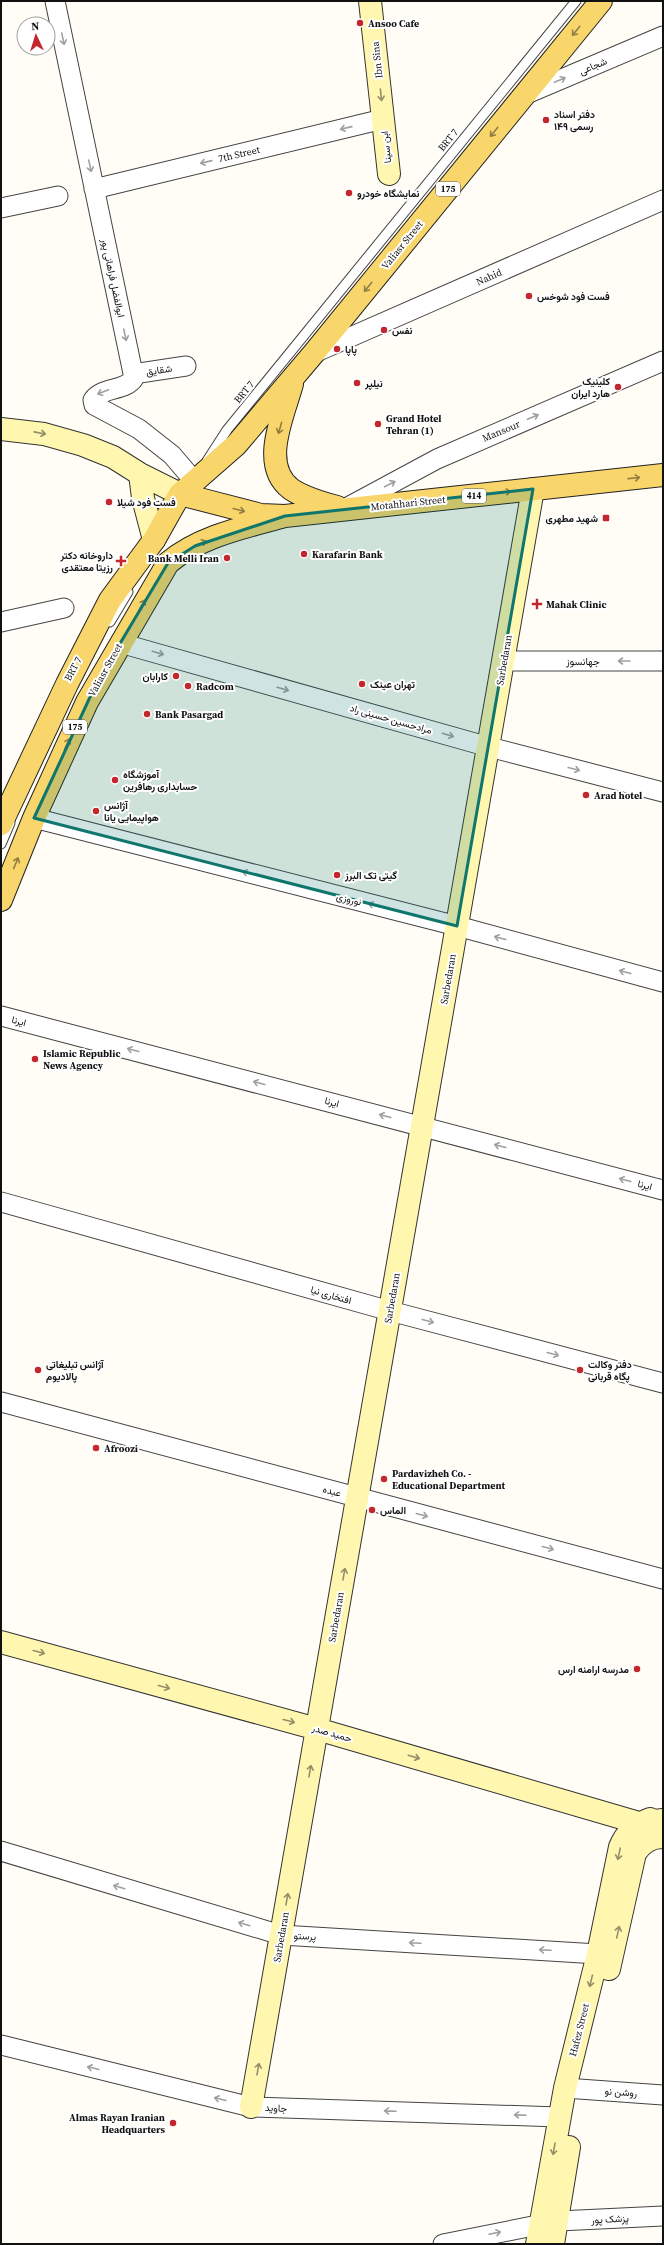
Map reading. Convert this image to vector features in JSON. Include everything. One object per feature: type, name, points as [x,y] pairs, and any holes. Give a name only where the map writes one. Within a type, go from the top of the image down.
[{"type":"main road","name":"Valiasr Street","points":[[4,812],[110,600],[154,540],[190,493],[236,445],[314,353],[601,1]]},
{"type":"main road","points":[[294,377],[276,441],[277,466],[291,489],[306,497],[343,509]]},
{"type":"main road","name":"Motahhari Street","points":[[190,493],[261,515],[285,516],[663,475]]},
{"type":"main road","name":"Valiasr Street","points":[[1,900],[34,818],[87,702],[164,569],[178,554],[220,535],[285,516]]},
{"type":"street","name":"ابوالفضل فراهانی پور","points":[[55,1],[133,374]]},
{"type":"street","name":"Ibn Sina","points":[[370,1],[384,119]]},
{"type":"street","name":"شجاعی","points":[[524,95],[663,36]]},
{"type":"street","name":"7th Street","points":[[94,188],[384,119]]},
{"type":"street","name":"ابن سینا","points":[[384,119],[390,174]]},
{"type":"street","points":[[1,208],[58,196]]},
{"type":"street","name":"Nahid","points":[[314,353],[663,200]]},
{"type":"street","name":"Mansour","points":[[343,509],[437,459],[663,361]]},
{"type":"street","name":"شقایق","points":[[133,374],[186,366]]},
{"type":"street","points":[[133,374],[134,378],[127,384],[98,394],[93,400],[94,405],[139,428],[172,455],[190,493]]},
{"type":"street","points":[[1,429],[44,434],[83,445],[113,457],[140,474],[190,493]]},
{"type":"street","points":[[140,474],[143,498],[154,540]]},
{"type":"street","name":"Sarbedaran","points":[[251,2107],[533,489]]},
{"type":"street","points":[[1,622],[64,608]]},
{"type":"street","name":"مرادحسین حسینی راد","points":[[120,643],[488,747],[663,792]]},
{"type":"street","name":"جهانسوز","points":[[503,661],[663,661]]},
{"type":"street","name":"نوروزی","points":[[34,818],[457,926],[663,982]]},
{"type":"street","name":"ايرنا","points":[[1,1016],[663,1190]]},
{"type":"street","name":"افتخاری نیا","points":[[1,1202],[390,1311],[663,1383]]},
{"type":"street","name":"عبده","points":[[1,1402],[663,1579]]},
{"type":"street","name":"حمید صدر","points":[[1,1642],[317,1728],[640,1823],[663,1820]]},
{"type":"street","points":[[640,1823],[663,1816]]},
{"type":"street","name":"Hafez Street","points":[[605,1954],[620,1847],[627,1834],[640,1823]]},
{"type":"street","name":"Hafez Street","points":[[553,2244],[545,2230],[572,2089],[605,1954],[635,1853],[644,1842],[657,1837],[663,1837]]},
{"type":"street","name":"پرستو","points":[[1,1851],[281,1935],[605,1954]]},
{"type":"street","name":"جاوید","points":[[1,2045],[251,2107],[566,2117]]},
{"type":"street","name":"روشن نو","points":[[572,2089],[663,2096]]},
{"type":"street","name":"پزشک پور","points":[[443,2244],[663,2216]]},
{"type":"lane","name":"BRT 7","points":[[1,844],[38,758],[103,634],[227,430],[576,1]]},
{"type":"highlighted area","points":[[533,489],[457,926],[34,818],[97,682],[168,563],[195,546],[285,516]]},
{"type":"place","name":"Ansoo Cafe","points":[[360,23]]},
{"type":"place","name":"دفتر اسناد رسمی ۱۴۹","points":[[546,120]]},
{"type":"place","name":"نمایشگاه خودرو","points":[[349,193]]},
{"type":"place","name":"فست فود شوخس","points":[[529,296]]},
{"type":"place","name":"نفس","points":[[384,330]]},
{"type":"place","name":"پاپا","points":[[337,349]]},
{"type":"place","name":"نیلپر","points":[[357,383]]},
{"type":"place","name":"کلینیک هارد ایران","points":[[618,387]]},
{"type":"place","name":"Grand Hotel Tehran (1)","points":[[378,424]]},
{"type":"place","name":"فست فود شیلا","points":[[109,502]]},
{"type":"place","name":"شهید مطهری","points":[[606,518]]},
{"type":"place","name":"Karafarin Bank","points":[[304,554]]},
{"type":"place","name":"Bank Melli Iran","points":[[227,558]]},
{"type":"place","name":"داروخانه دکتر رزیتا معتقدی","points":[[121,561]]},
{"type":"place","name":"Mahak Clinic","points":[[537,604]]},
{"type":"place","name":"کارابان","points":[[176,676]]},
{"type":"place","name":"تهران عینک","points":[[362,684]]},
{"type":"place","name":"Radcom","points":[[188,686]]},
{"type":"place","name":"Bank Pasargad","points":[[147,714]]},
{"type":"place","name":"آموزشگاه حسابداری رهافرین","points":[[115,780]]},
{"type":"place","name":"Arad hotel","points":[[586,795]]},
{"type":"place","name":"آژانس هواپیمایی یانا","points":[[96,811]]},
{"type":"place","name":"گیتی تک البرز","points":[[337,875]]},
{"type":"place","name":"Islamic Republic News Agency","points":[[35,1059]]},
{"type":"place","name":"آژانس تبلیغاتی پالادیوم","points":[[38,1370]]},
{"type":"place","name":"دفتر وکالت پگاه قربانی","points":[[580,1370]]},
{"type":"place","name":"Afroozi","points":[[96,1448]]},
{"type":"place","name":"Pardavizheh Co. - Educational Department","points":[[384,1479]]},
{"type":"place","name":"الماس","points":[[372,1510]]},
{"type":"place","name":"مدرسه ارامنه ارس","points":[[637,1669]]},
{"type":"place","name":"Almas Rayan Iranian Headquarters","points":[[173,2123]]}]
